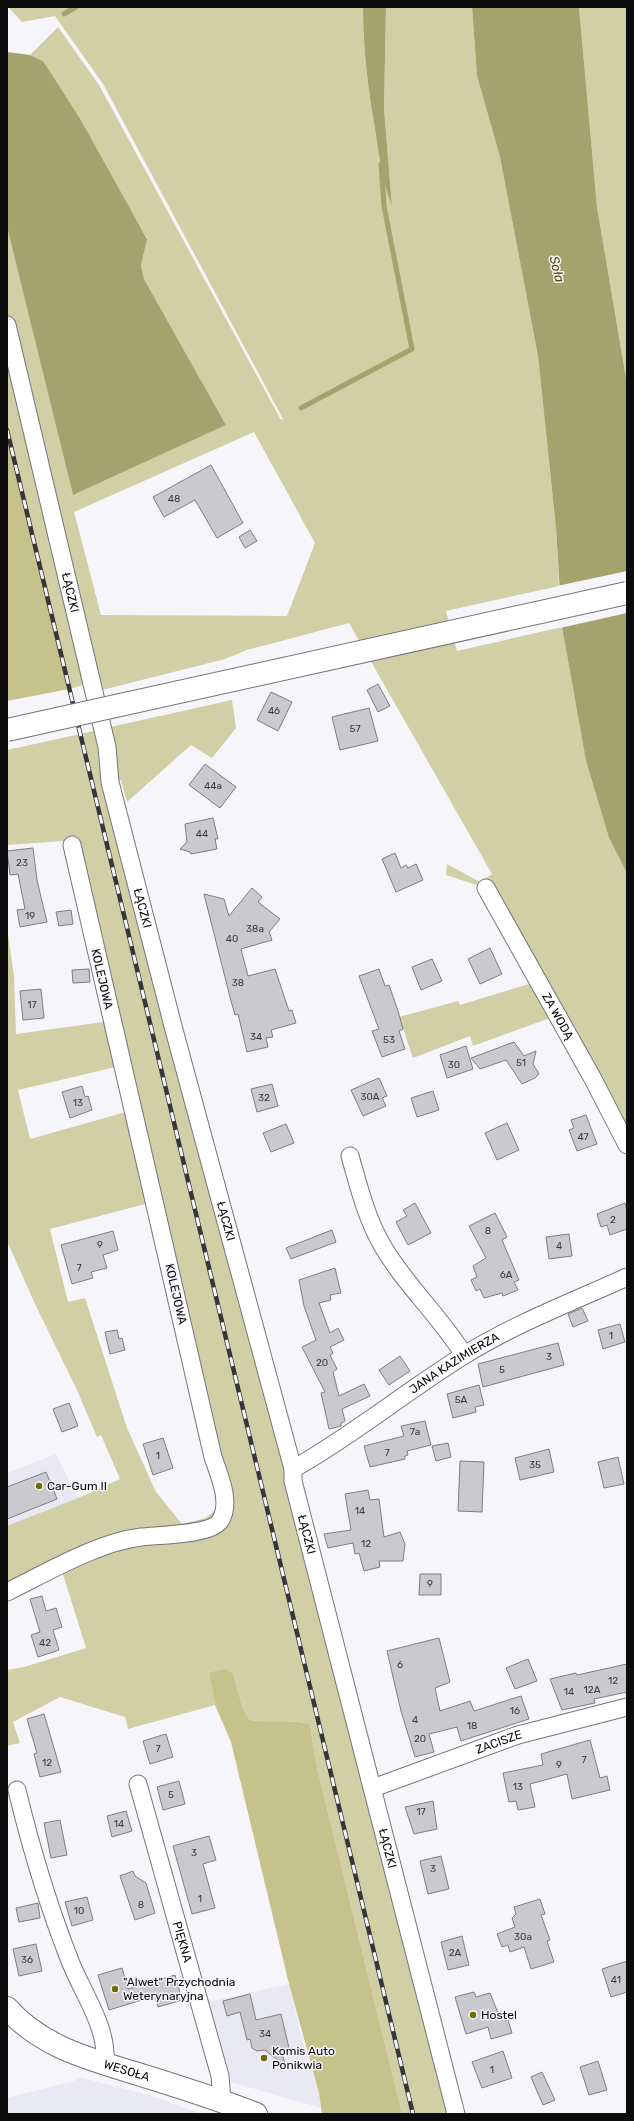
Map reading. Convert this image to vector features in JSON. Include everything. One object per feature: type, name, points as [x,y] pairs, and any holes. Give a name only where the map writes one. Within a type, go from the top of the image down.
[{"type":"main road","points":[[7,730],[627,593]]},
{"type":"main road","name":"WESOŁA","points":[[7,2008],[25,2025],[52,2044],[77,2055],[222,2101],[256,2114]]},
{"type":"street","name":"ŁĄCZKI","points":[[7,325],[107,747],[110,782],[173,1026],[293,1469],[293,1481],[456,2114]]},
{"type":"street","name":"KOLEJOWA","points":[[7,1592],[66,1563],[117,1542],[139,1537],[197,1531],[212,1527],[220,1522],[225,1510],[221,1482],[213,1457],[72,845]]},
{"type":"street","name":"ZA WODĄ","points":[[486,888],[593,1079],[627,1145]]},
{"type":"street","points":[[350,1156],[361,1196],[371,1222],[383,1245],[464,1355]]},
{"type":"street","name":"JANA KAZIMIERZA","points":[[293,1469],[320,1454],[464,1355],[503,1333],[627,1277]]},
{"type":"street","name":"ZACISZE","points":[[373,1788],[518,1735],[627,1707]]},
{"type":"street","name":"PIĘKNA","points":[[138,1784],[220,2076],[222,2101]]},
{"type":"street","points":[[17,1790],[30,1848],[46,1896],[70,1962],[103,2036],[106,2052],[105,2064]]},
{"type":"shaded area","points":[[7,430],[69,689],[7,701]]},
{"type":"shaded area","name":"Car-Gum II","points":[[56,1454],[78,1498],[7,1526],[7,1473]]},
{"type":"shaded area","points":[[225,1669],[233,1673],[243,1709],[250,1720],[310,1724],[316,1763],[402,2114],[322,2114],[319,2093],[289,1984],[231,1742],[215,1705],[209,1672]]},
{"type":"shaded area","name":"Komis Auto Ponikwia","points":[[289,1984],[301,2035],[319,2093],[321,2108],[227,2081],[207,2002]]},
{"type":"shaded area","points":[[79,2077],[152,2096],[202,2114],[7,2114],[7,2098],[74,2081]]},
{"type":"green space","points":[[8,7],[363,7],[366,68],[370,99],[381,167],[392,204],[384,108],[386,7],[472,7],[477,76],[500,157],[538,356],[556,528],[559,586],[446,611],[457,651],[562,627],[586,761],[609,838],[627,873],[627,1145],[553,1017],[473,1046],[470,1036],[413,1058],[399,1017],[458,1001],[460,1005],[532,983],[486,888],[446,875],[447,864],[480,882],[492,874],[349,623],[247,650],[225,659],[94,692],[91,683],[69,689],[7,430],[7,227],[73,495],[226,425],[144,279],[141,266],[147,238],[43,61],[30,55],[58,27],[99,85],[281,420],[283,419],[103,84],[55,16],[22,22]],"holes":[[[254,432],[315,543],[287,616],[101,615],[74,512]]]},
{"type":"green space","points":[[579,7],[627,7],[627,384],[597,207]]},
{"type":"green space","points":[[232,700],[236,728],[212,758],[191,745],[127,802],[121,780],[116,781],[106,728]]},
{"type":"green space","points":[[103,729],[455,2114],[402,2114],[316,1763],[310,1724],[250,1720],[243,1709],[233,1673],[218,1670],[209,1672],[215,1705],[128,1729],[125,1717],[60,1697],[13,1722],[20,1743],[7,1746],[7,1670],[24,1667],[86,1648],[62,1571],[7,1592],[7,1526],[78,1498],[120,1479],[101,1435],[97,1437],[77,1390],[35,1304],[7,1241],[7,927],[14,976],[16,1034],[104,1022],[63,841],[7,845],[7,750]],"holes":[[[116,1067],[126,1112],[30,1139],[18,1090]],[[149,1203],[217,1498],[214,1511],[210,1515],[182,1524],[156,1492],[127,1428],[85,1298],[68,1302],[50,1229]]]},
{"type":"water","points":[[363,7],[386,7],[384,108],[392,206],[381,168],[370,99],[366,68]]},
{"type":"water","name":"Soła","points":[[472,7],[579,7],[597,207],[627,384],[627,873],[609,838],[586,761],[562,627],[556,528],[538,356],[500,157],[477,76]]},
{"type":"water","points":[[7,52],[30,55],[43,61],[79,117],[147,239],[141,266],[144,279],[226,425],[73,495],[7,227]]},
{"type":"pier","points":[[627,571],[627,613],[560,628],[557,586]]},
{"type":"building","points":[[211,465],[243,523],[217,538],[195,500],[164,517],[153,497]]},
{"type":"building","points":[[250,530],[257,541],[245,548],[239,537]]},
{"type":"building","points":[[378,684],[390,706],[378,712],[367,690]]},
{"type":"building","points":[[271,692],[292,702],[278,731],[257,720]]},
{"type":"building","points":[[369,708],[378,741],[340,750],[332,717]]},
{"type":"building","points":[[205,764],[236,787],[220,808],[189,785]]},
{"type":"building","points":[[213,818],[218,839],[215,839],[217,849],[191,854],[190,852],[180,849],[187,842],[185,824]]},
{"type":"building","points":[[33,848],[37,880],[47,922],[20,927],[17,910],[25,909],[18,874],[10,875],[7,851]]},
{"type":"building","points":[[395,853],[401,868],[406,865],[408,868],[416,864],[423,880],[396,892],[382,859]]},
{"type":"building","points":[[252,888],[262,897],[258,902],[280,919],[269,932],[272,940],[241,949],[248,976],[275,969],[289,1011],[292,1010],[296,1023],[271,1030],[273,1037],[266,1038],[268,1047],[247,1052],[238,1014],[235,1015],[230,997],[204,894],[224,899],[229,916]]},
{"type":"building","points":[[71,910],[73,924],[59,926],[56,912]]},
{"type":"building","points":[[490,948],[502,974],[480,984],[468,959]]},
{"type":"building","points":[[432,959],[442,981],[421,990],[412,967]]},
{"type":"building","points":[[89,969],[90,982],[73,983],[72,970]]},
{"type":"building","points":[[379,969],[385,986],[389,985],[398,1011],[403,1029],[399,1031],[405,1049],[382,1057],[372,1031],[379,1029],[359,976]]},
{"type":"building","points":[[41,989],[44,1018],[23,1020],[20,991]]},
{"type":"building","points":[[514,1042],[524,1056],[536,1051],[533,1064],[539,1074],[535,1078],[522,1084],[506,1060],[480,1069],[471,1058]]},
{"type":"building","points":[[466,1046],[473,1069],[447,1078],[440,1055]]},
{"type":"building","points":[[379,1078],[387,1096],[382,1098],[386,1106],[363,1116],[351,1090]]},
{"type":"building","points":[[272,1084],[278,1106],[257,1112],[251,1089]]},
{"type":"building","points":[[82,1086],[85,1097],[88,1096],[92,1110],[70,1118],[62,1092]]},
{"type":"building","points":[[433,1091],[439,1110],[417,1117],[411,1098]]},
{"type":"building","points":[[586,1115],[597,1144],[577,1151],[569,1130],[574,1128],[571,1120]]},
{"type":"building","points":[[507,1123],[519,1150],[497,1160],[485,1133]]},
{"type":"building","points":[[286,1124],[294,1143],[271,1152],[263,1133]]},
{"type":"building","points":[[415,1203],[431,1233],[408,1245],[396,1222],[407,1216],[403,1210]]},
{"type":"building","points":[[625,1203],[627,1210],[627,1229],[610,1235],[607,1225],[601,1227],[597,1214]]},
{"type":"building","points":[[495,1213],[507,1237],[502,1240],[519,1280],[514,1282],[518,1290],[503,1296],[502,1293],[484,1298],[480,1289],[476,1291],[471,1280],[477,1277],[473,1266],[486,1258],[469,1226]]},
{"type":"building","points":[[332,1230],[336,1242],[291,1259],[286,1248]]},
{"type":"building","points":[[113,1231],[118,1250],[103,1255],[107,1268],[91,1272],[93,1278],[72,1284],[61,1245]]},
{"type":"building","points":[[569,1234],[572,1256],[549,1259],[546,1237]]},
{"type":"building","points":[[335,1268],[341,1293],[330,1295],[331,1300],[319,1303],[330,1333],[338,1328],[344,1340],[330,1347],[333,1353],[330,1355],[337,1369],[333,1372],[339,1396],[364,1384],[370,1396],[342,1409],[345,1421],[341,1423],[341,1426],[329,1429],[321,1393],[325,1392],[302,1347],[316,1340],[304,1306],[299,1280]]},
{"type":"building","points":[[582,1308],[588,1321],[573,1327],[568,1314]]},
{"type":"building","points":[[620,1324],[625,1342],[603,1349],[598,1330]]},
{"type":"building","points":[[117,1330],[119,1339],[122,1338],[125,1350],[110,1354],[105,1332]]},
{"type":"building","points":[[558,1343],[564,1365],[483,1387],[478,1364]]},
{"type":"building","points":[[400,1356],[410,1371],[389,1385],[379,1370]]},
{"type":"building","points":[[479,1385],[484,1405],[475,1407],[476,1412],[453,1418],[447,1394]]},
{"type":"building","points":[[69,1403],[78,1426],[62,1432],[53,1409]]},
{"type":"building","points":[[425,1421],[431,1445],[407,1451],[408,1455],[405,1456],[405,1459],[370,1467],[364,1446],[404,1436],[401,1426]]},
{"type":"building","points":[[163,1438],[173,1468],[153,1475],[143,1444]]},
{"type":"building","points":[[448,1443],[451,1457],[436,1461],[432,1446]]},
{"type":"building","points":[[549,1449],[554,1472],[520,1480],[515,1458]]},
{"type":"building","points":[[618,1457],[624,1484],[604,1488],[598,1462]]},
{"type":"building","points":[[460,1461],[484,1462],[482,1512],[458,1511]]},
{"type":"building","points":[[46,1472],[57,1499],[7,1519],[7,1487]]},
{"type":"building","points":[[368,1490],[370,1500],[379,1499],[384,1537],[400,1532],[405,1544],[403,1561],[379,1561],[380,1567],[364,1571],[359,1553],[355,1554],[353,1543],[328,1548],[324,1534],[351,1530],[345,1494]]},
{"type":"building","points":[[420,1574],[441,1574],[441,1595],[419,1595]]},
{"type":"building","points":[[42,1596],[46,1611],[56,1608],[62,1627],[53,1630],[59,1650],[38,1657],[31,1635],[40,1632],[30,1599]]},
{"type":"building","points":[[439,1638],[450,1682],[435,1688],[440,1711],[470,1701],[474,1711],[521,1696],[529,1719],[461,1741],[457,1727],[429,1734],[434,1752],[415,1757],[401,1711],[387,1651]]},
{"type":"building","points":[[528,1659],[537,1681],[515,1689],[506,1668]]},
{"type":"building","points":[[627,1664],[627,1692],[594,1699],[595,1703],[562,1710],[550,1679],[576,1673],[577,1675]]},
{"type":"building","points":[[44,1714],[61,1772],[40,1777],[34,1754],[37,1753],[27,1719]]},
{"type":"building","points":[[166,1734],[173,1757],[150,1764],[143,1741]]},
{"type":"building","points":[[590,1740],[600,1778],[607,1776],[610,1790],[572,1799],[567,1774],[530,1784],[535,1807],[518,1810],[516,1801],[509,1802],[503,1773],[543,1765],[541,1754]]},
{"type":"building","points":[[179,1781],[185,1804],[163,1810],[157,1787]]},
{"type":"building","points":[[433,1801],[437,1829],[414,1834],[405,1807]]},
{"type":"building","points":[[126,1811],[132,1831],[112,1837],[107,1816]]},
{"type":"building","points":[[60,1820],[67,1855],[51,1858],[44,1823]]},
{"type":"building","points":[[209,1836],[216,1860],[203,1864],[215,1908],[192,1914],[173,1846]]},
{"type":"building","points":[[441,1856],[449,1889],[428,1894],[420,1861]]},
{"type":"building","points":[[133,1871],[135,1876],[146,1883],[155,1913],[135,1920],[120,1876]]},
{"type":"building","points":[[87,1897],[93,1920],[72,1926],[65,1902]]},
{"type":"building","points":[[540,1899],[545,1914],[541,1915],[550,1940],[547,1941],[554,1962],[531,1969],[524,1947],[510,1952],[508,1945],[502,1947],[497,1934],[515,1927],[512,1918],[516,1914],[514,1907]]},
{"type":"building","points":[[38,1903],[40,1918],[19,1922],[16,1908]]},
{"type":"building","points":[[462,1936],[469,1965],[448,1970],[441,1942]]},
{"type":"building","points":[[36,1944],[42,1971],[19,1976],[13,1949]]},
{"type":"building","points":[[627,1961],[627,1992],[611,1997],[602,1969]]},
{"type":"building","points":[[122,1968],[128,1989],[175,1975],[182,2000],[158,2007],[155,1996],[109,2010],[98,1975]]},
{"type":"building","points":[[474,1992],[476,1997],[490,1993],[498,2013],[502,2012],[505,2021],[508,2020],[512,2033],[491,2039],[488,2027],[466,2034],[455,1997]]},
{"type":"building","points":[[250,1994],[256,2020],[281,2014],[289,2048],[281,2050],[286,2067],[265,2050],[257,2051],[252,2048],[250,2039],[247,2040],[240,2012],[227,2016],[223,2001]]},
{"type":"building","points":[[503,2051],[512,2078],[482,2088],[472,2062]]},
{"type":"building","points":[[598,2061],[607,2090],[589,2095],[580,2067]]},
{"type":"building","points":[[542,2072],[555,2100],[543,2105],[531,2077]]},
{"type":"waterway","points":[[64,14],[76,7]]},
{"type":"waterway","points":[[301,408],[412,349],[384,206],[381,164]]},
{"type":"railway","points":[[7,430],[413,2114]]},
{"type":"place","name":"Car-Gum II","points":[[39,1486]]},
{"type":"place","name":"\"Alwet\" Przychodnia Weterynaryjna","points":[[115,1989]]},
{"type":"place","name":"Hostel","points":[[473,2015]]},
{"type":"place","name":"Komis Auto Ponikwia","points":[[264,2058]]}]
